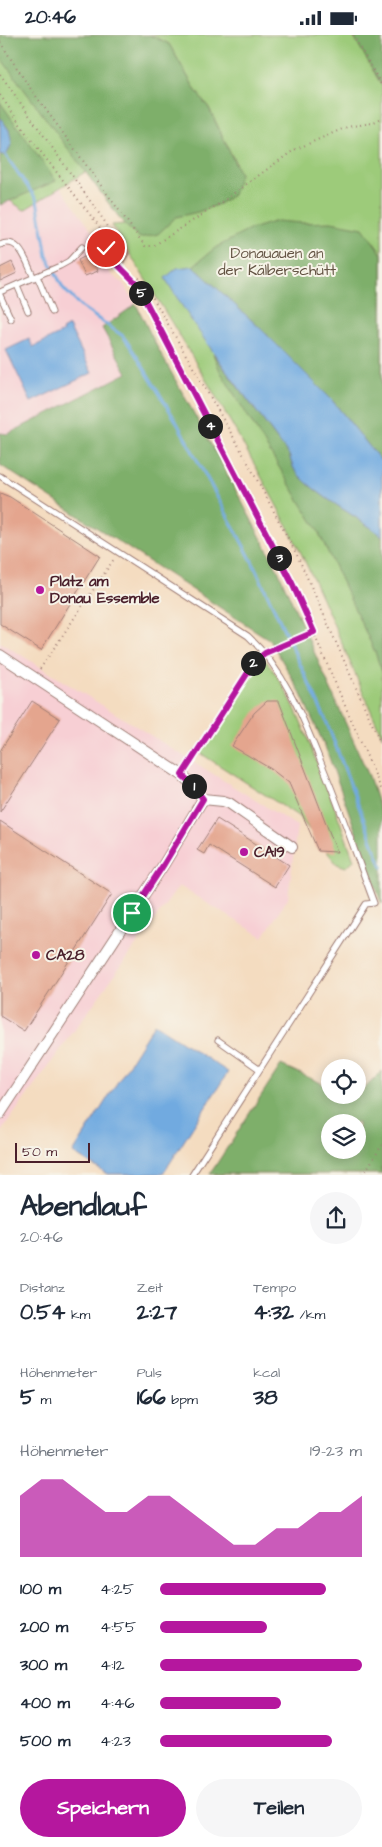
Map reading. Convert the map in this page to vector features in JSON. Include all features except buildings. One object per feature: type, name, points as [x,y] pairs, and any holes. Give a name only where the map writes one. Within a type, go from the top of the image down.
[{"type":"street","points":[[0,655],[182,775],[193,785],[203,799],[229,803],[292,847]]},
{"type":"street","points":[[0,1114],[164,864],[203,799]]},
{"type":"lane","points":[[0,245],[6,242],[14,244],[20,249],[52,312]]},
{"type":"lane","points":[[11,319],[0,294],[60,266],[82,247]]},
{"type":"lane","points":[[18,285],[28,311]]},
{"type":"lane","points":[[0,476],[248,636],[265,653],[299,708],[328,779],[374,903],[366,904],[192,1175]]},
{"type":"lane","points":[[182,775],[256,660],[265,653]]},
{"type":"lane","points":[[218,1041],[259,1069]]},
{"type":"path","points":[[353,35],[382,86]]},
{"type":"path","points":[[0,42],[28,85],[145,246],[153,245],[219,204],[294,150],[347,127],[382,120]]},
{"type":"path","points":[[0,74],[105,222],[108,231],[106,245]]},
{"type":"path","points":[[0,95],[29,137],[99,226],[111,258],[136,283],[292,583],[382,791]]},
{"type":"path","points":[[127,273],[139,278],[149,291],[246,459],[298,557],[382,746]]},
{"type":"path","points":[[34,678],[118,553]]},
{"type":"path","points":[[265,653],[314,632]]},
{"type":"path","points":[[363,1175],[382,1145]]},
{"type":"shaded area","points":[[56,181],[94,234],[101,259],[112,275],[123,283],[136,304],[103,328],[127,373],[8,434],[0,433],[0,205]]},
{"type":"shaded area","points":[[0,642],[297,826],[288,898],[263,937],[179,886],[0,1133]]},
{"type":"green space","name":"Donauauen an der Kälberschütt","points":[[0,35],[236,164],[209,108],[196,91],[169,44],[150,35],[353,35],[382,86],[382,736],[322,598],[280,511],[210,387],[112,225],[124,224],[139,237],[90,169],[24,210],[6,198],[0,200]]},
{"type":"green space","points":[[0,35],[150,35],[169,44],[196,91],[209,108],[240,174],[233,195],[219,204],[198,212],[176,217],[158,234],[140,238],[124,224],[0,57]]},
{"type":"green space","points":[[353,35],[382,35],[382,86]]},
{"type":"green space","points":[[0,102],[56,181],[0,205],[0,154],[6,155],[9,130],[0,117]]},
{"type":"green space","points":[[277,221],[302,223],[331,222],[363,228],[382,254],[382,462],[331,399],[262,330],[193,266],[215,248],[251,229]]},
{"type":"green space","points":[[136,304],[155,343],[277,568],[369,776],[382,816],[382,904],[326,749],[299,690],[270,640],[0,465],[0,433],[8,434],[127,373],[102,328]]},
{"type":"green space","points":[[213,354],[289,455],[297,473],[315,490],[382,536],[382,672],[375,652],[317,529],[220,371]]},
{"type":"green space","points":[[266,661],[281,682],[293,705],[329,793],[354,860],[346,867],[337,864],[298,816],[200,753],[258,664]]},
{"type":"green space","points":[[281,1065],[321,1083],[321,1104],[366,1104],[366,1087],[382,1071],[382,1174],[210,1174]]},
{"type":"water","points":[[0,117],[9,130],[12,143],[6,156],[0,154]]},
{"type":"water","points":[[193,266],[262,330],[331,399],[382,462],[382,536],[315,490],[296,471],[289,455],[209,346],[165,278],[177,268]]},
{"type":"water","points":[[69,326],[92,373],[31,402],[6,350],[29,339],[33,347],[63,332],[62,330]]},
{"type":"water","points":[[154,1024],[228,1072],[163,1174],[107,1174],[73,1153]]},
{"type":"waterway","points":[[6,156],[37,200],[47,256],[63,288],[81,307],[123,336],[176,421],[252,561],[325,718],[382,867]]},
{"type":"place","name":"Platz am Donau Essemble","points":[[40,590]]},
{"type":"place","name":"CA19","points":[[244,852]]},
{"type":"place","name":"CA28","points":[[36,955]]},
{"type":"route","points":[[106,248],[111,258],[136,283],[292,583],[314,632],[265,653],[256,660],[190,760],[182,775],[193,785],[203,799],[185,831],[132,913]]}]
